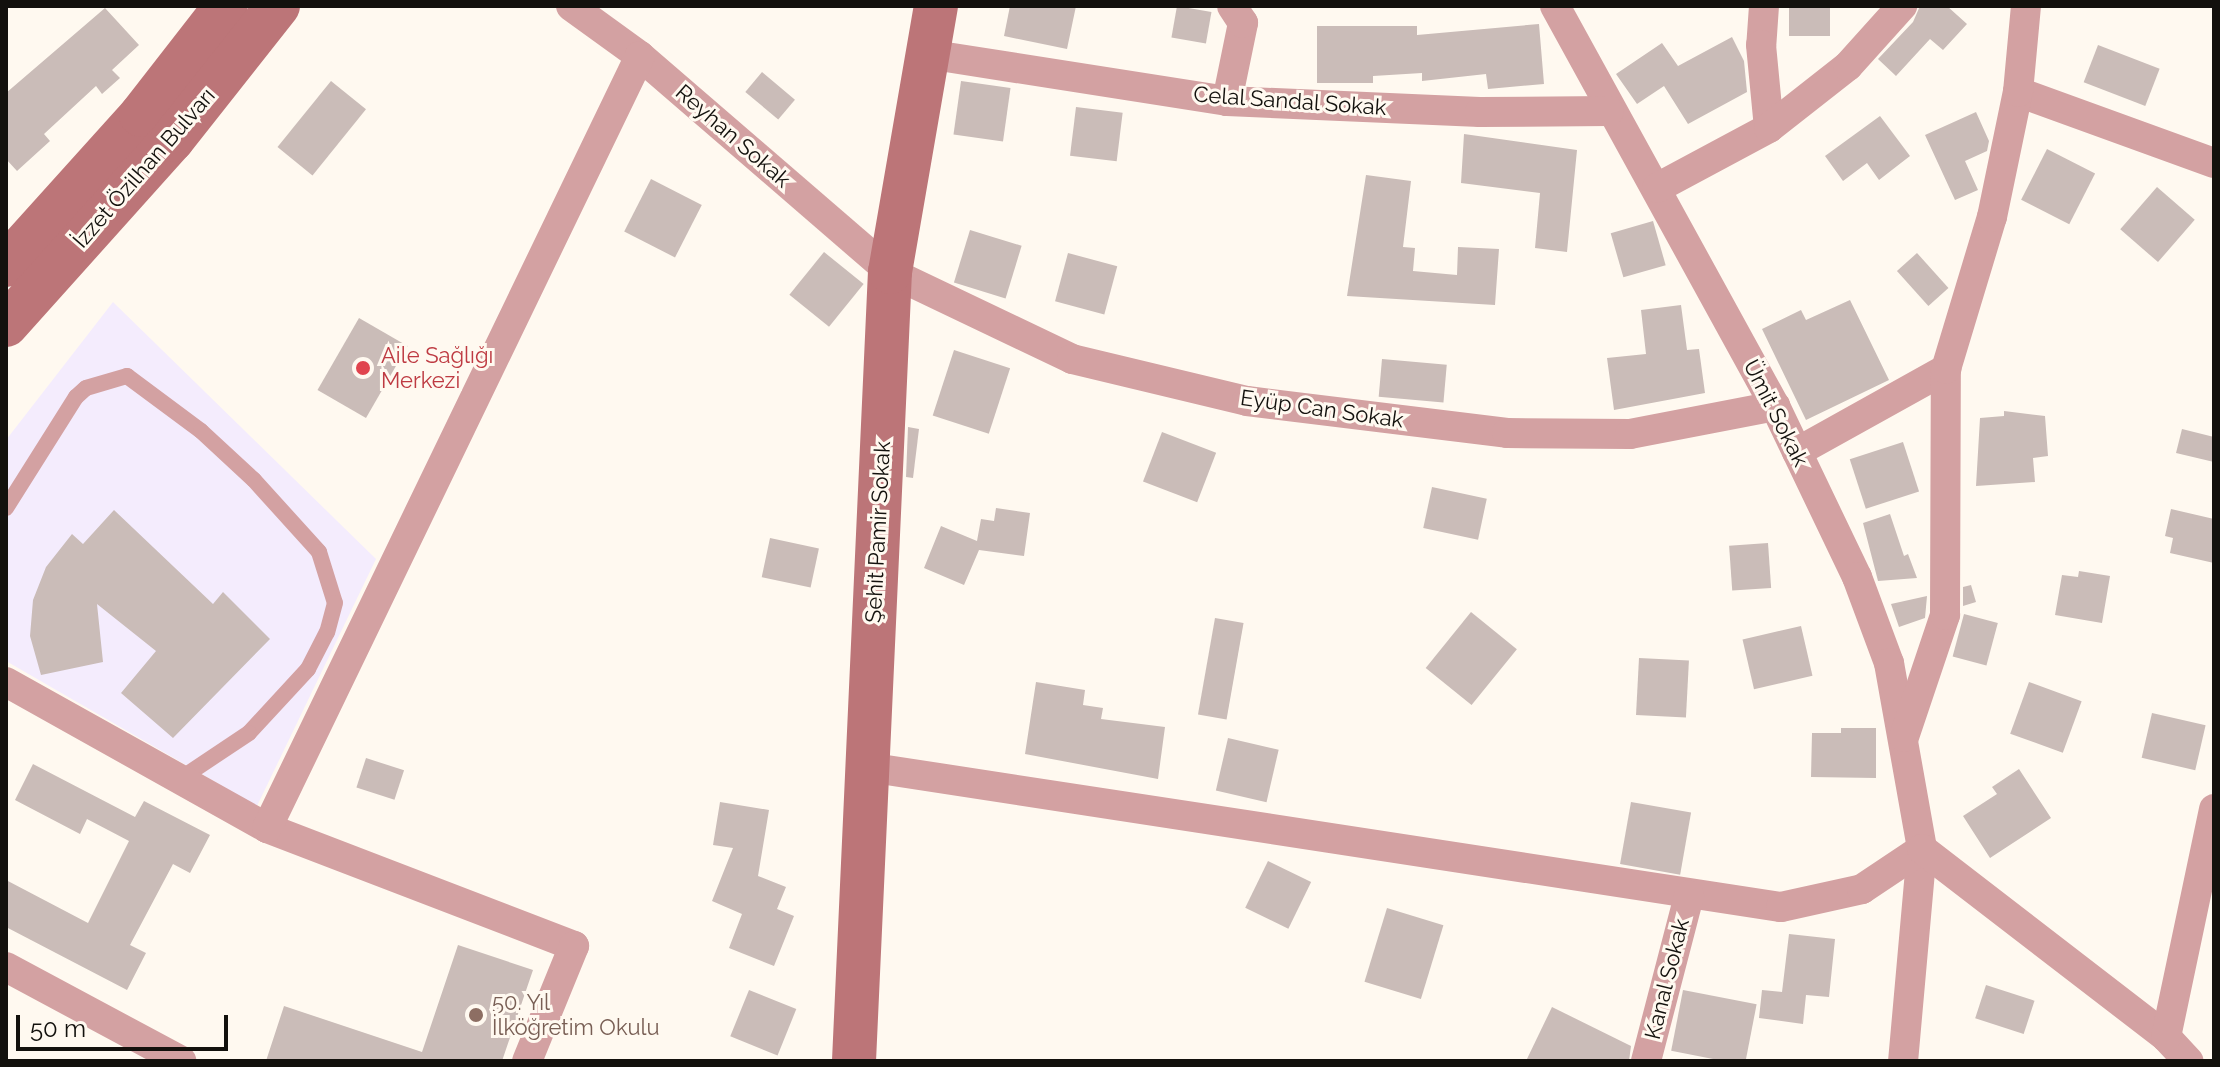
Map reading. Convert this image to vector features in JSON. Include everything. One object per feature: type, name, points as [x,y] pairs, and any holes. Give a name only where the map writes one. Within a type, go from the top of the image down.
[{"type":"street","name":"İzzet Özilhan Bulvarı","points":[[6,265],[141,115],[226,6]]},
{"type":"street","name":"İzzet Özilhan Bulvarı","points":[[6,325],[172,140],[278,6]]},
{"type":"street","name":"Reyhan Sokak","points":[[571,6],[640,56],[890,272]]},
{"type":"street","name":"Şehit Pamir Sokak","points":[[854,1061],[890,272],[936,6]]},
{"type":"street","points":[[1227,101],[1243,23],[1232,6]]},
{"type":"street","name":"Ümit Sokak","points":[[1555,6],[1609,111],[1657,188],[1775,406],[1857,577],[1889,663],[1922,849],[1903,1061]]},
{"type":"street","points":[[1764,6],[1761,45],[1769,128]]},
{"type":"street","points":[[1657,188],[1769,128],[1848,66],[1902,6]]},
{"type":"street","points":[[1902,742],[1945,615],[1946,369],[1992,217],[2018,92],[2026,6]]},
{"type":"street","name":"Celal Sandal Sokak","points":[[927,54],[1227,101],[1480,112],[1609,111]]},
{"type":"street","points":[[267,828],[640,56]]},
{"type":"street","points":[[2018,92],[2214,163]]},
{"type":"street","name":"Eyüp Can Sokak","points":[[890,272],[1072,359],[1247,401],[1523,433],[1630,434],[1775,406]]},
{"type":"street","points":[[1797,452],[1946,369]]},
{"type":"street","points":[[6,682],[267,828],[574,946],[527,1061]]},
{"type":"street","points":[[867,767],[1689,896],[1781,907],[1862,889],[1922,849],[2166,1037],[2188,1061]]},
{"type":"street","points":[[2166,1037],[2214,809]]},
{"type":"street","name":"Kanal Sokak","points":[[1646,1061],[1689,896]]},
{"type":"street","points":[[6,967],[181,1061]]},
{"type":"lane","points":[[6,508],[76,397],[86,388],[127,376],[201,431],[254,480],[319,552],[335,603],[327,632],[308,669],[249,733],[180,779]]},
{"type":"shaded area","points":[[113,302],[376,559],[257,806],[6,661],[6,440]]},
{"type":"building","points":[[1010,6],[1076,6],[1067,49],[1004,36]]},
{"type":"building","points":[[1177,6],[1211,12],[1206,44],[1171,38]]},
{"type":"building","points":[[1789,6],[1830,6],[1830,36],[1789,36]]},
{"type":"building","points":[[1920,6],[1947,6],[1967,24],[1943,50],[1930,39],[1896,76],[1878,59],[1913,22]]},
{"type":"building","points":[[105,8],[139,45],[112,70],[120,78],[102,94],[96,86],[44,134],[50,141],[17,171],[6,159],[6,93]]},
{"type":"building","points":[[1539,24],[1544,84],[1488,89],[1486,74],[1422,81],[1422,73],[1373,76],[1373,83],[1317,83],[1317,26],[1417,26],[1417,35]]},
{"type":"building","points":[[1732,37],[1744,61],[1747,92],[1688,124],[1664,86],[1637,104],[1616,74],[1662,43],[1678,66]]},
{"type":"building","points":[[2098,45],[2160,69],[2145,106],[2084,82]]},
{"type":"building","points":[[762,72],[795,100],[778,120],[745,92]]},
{"type":"building","points":[[331,81],[366,109],[312,175],[278,147]]},
{"type":"building","points":[[961,81],[1011,88],[1003,141],[953,134]]},
{"type":"building","points":[[1076,107],[1123,113],[1117,161],[1070,156]]},
{"type":"building","points":[[1976,112],[1989,141],[1987,151],[1965,161],[1978,190],[1955,200],[1925,135]]},
{"type":"building","points":[[1880,116],[1910,156],[1879,180],[1867,163],[1843,181],[1825,156]]},
{"type":"building","points":[[1464,134],[1577,150],[1567,252],[1535,248],[1540,193],[1461,183]]},
{"type":"building","points":[[2047,149],[2095,174],[2069,224],[2021,200]]},
{"type":"building","points":[[1366,175],[1411,181],[1403,247],[1415,248],[1413,271],[1457,275],[1458,247],[1499,249],[1495,305],[1347,296]]},
{"type":"building","points":[[651,179],[702,205],[675,257],[624,232]]},
{"type":"building","points":[[2157,187],[2195,220],[2158,262],[2120,229]]},
{"type":"building","points":[[1653,221],[1666,265],[1623,277],[1611,233]]},
{"type":"building","points":[[970,230],[1022,246],[1006,298],[954,283]]},
{"type":"building","points":[[824,252],[864,284],[829,327],[789,295]]},
{"type":"building","points":[[1068,253],[1117,266],[1104,314],[1055,301]]},
{"type":"building","points":[[1917,253],[1948,288],[1928,306],[1897,271]]},
{"type":"building","points":[[1850,300],[1889,380],[1806,420],[1762,329],[1801,310],[1806,320]]},
{"type":"building","points":[[1681,305],[1687,350],[1699,349],[1705,393],[1614,410],[1607,358],[1646,354],[1641,310]]},
{"type":"building","name":"Aile Sağlığı Merkezi","points":[[359,318],[407,346],[366,418],[318,390]]},
{"type":"building","points":[[954,350],[1010,368],[989,434],[933,416]]},
{"type":"building","points":[[1382,359],[1447,365],[1443,403],[1379,397]]},
{"type":"building","points":[[2004,411],[2045,416],[2048,456],[2033,458],[2035,482],[1976,486],[1980,418],[2004,416]]},
{"type":"building","points":[[908,427],[919,429],[913,478],[906,477]]},
{"type":"building","points":[[2182,429],[2214,437],[2214,462],[2176,453]]},
{"type":"building","points":[[1162,432],[1216,453],[1197,502],[1143,481]]},
{"type":"building","points":[[1903,442],[1919,491],[1866,509],[1850,459]]},
{"type":"building","points":[[1432,487],[1487,499],[1478,540],[1423,528]]},
{"type":"building","points":[[996,508],[1030,513],[1024,556],[979,550],[964,585],[924,568],[941,526],[977,541],[981,519],[994,521]]},
{"type":"building","points":[[2171,509],[2214,519],[2214,563],[2170,553],[2173,538],[2165,536]]},
{"type":"building","points":[[114,510],[213,604],[223,592],[270,639],[173,738],[121,693],[156,651],[97,604],[103,662],[41,675],[30,636],[33,600],[46,567],[72,534],[83,544]]},
{"type":"building","points":[[1890,514],[1904,556],[1908,554],[1917,578],[1878,581],[1863,523]]},
{"type":"building","points":[[770,538],[819,548],[811,588],[762,577]]},
{"type":"building","points":[[1768,543],[1771,588],[1732,591],[1729,546]]},
{"type":"building","points":[[2079,571],[2110,576],[2102,623],[2055,615],[2062,575],[2078,577]]},
{"type":"building","points":[[1971,585],[1976,602],[1963,606],[1963,587]]},
{"type":"building","points":[[1927,596],[1925,618],[1899,627],[1891,604]]},
{"type":"building","points":[[1471,612],[1517,649],[1472,705],[1426,668]]},
{"type":"building","points":[[1964,614],[1998,623],[1986,666],[1953,657]]},
{"type":"building","points":[[1215,618],[1244,623],[1227,720],[1198,715]]},
{"type":"building","points":[[1801,626],[1812,676],[1754,689],[1743,639]]},
{"type":"building","points":[[1639,658],[1689,661],[1686,718],[1636,715]]},
{"type":"building","points":[[1036,682],[1085,690],[1083,705],[1103,708],[1101,719],[1165,727],[1158,779],[1025,754]]},
{"type":"building","points":[[2029,682],[2082,701],[2063,753],[2010,734]]},
{"type":"building","points":[[2152,713],[2206,725],[2195,770],[2142,758]]},
{"type":"building","points":[[1841,728],[1876,728],[1876,778],[1811,777],[1812,733],[1841,733]]},
{"type":"building","points":[[1228,738],[1279,750],[1267,802],[1216,791]]},
{"type":"building","points":[[366,758],[404,770],[394,800],[356,787]]},
{"type":"building","points":[[33,764],[135,817],[144,801],[210,835],[190,873],[173,864],[130,945],[146,953],[127,990],[6,927],[6,880],[88,923],[129,841],[87,819],[80,834],[15,800]]},
{"type":"building","points":[[2019,769],[2051,818],[1990,858],[1963,816],[1997,794],[1992,787]]},
{"type":"building","points":[[720,802],[769,810],[758,876],[786,887],[777,909],[794,916],[774,966],[729,948],[742,914],[712,901],[733,848],[713,845]]},
{"type":"building","points":[[1631,802],[1691,813],[1680,875],[1620,864]]},
{"type":"building","points":[[1268,861],[1311,882],[1288,929],[1245,908]]},
{"type":"building","points":[[1387,908],[1443,925],[1421,999],[1364,982]]},
{"type":"building","points":[[1789,934],[1835,939],[1829,997],[1806,995],[1803,1024],[1759,1018],[1762,990],[1782,992]]},
{"type":"building","name":"50. Yıl İlköğretim Okulu","points":[[458,945],[533,970],[502,1061],[266,1061],[284,1006],[422,1052]]},
{"type":"building","points":[[1986,985],[2035,1001],[2024,1034],[1975,1018]]},
{"type":"building","points":[[749,990],[796,1009],[778,1055],[730,1036]]},
{"type":"building","points":[[1683,990],[1757,1004],[1746,1061],[1723,1061],[1671,1051]]},
{"type":"building","points":[[1552,1007],[1631,1046],[1629,1061],[1526,1061]]},
{"type":"place","name":"Aile Sağlığı Merkezi","points":[[363,368]]},
{"type":"place","name":"50. Yıl İlköğretim Okulu","points":[[476,1015]]}]
